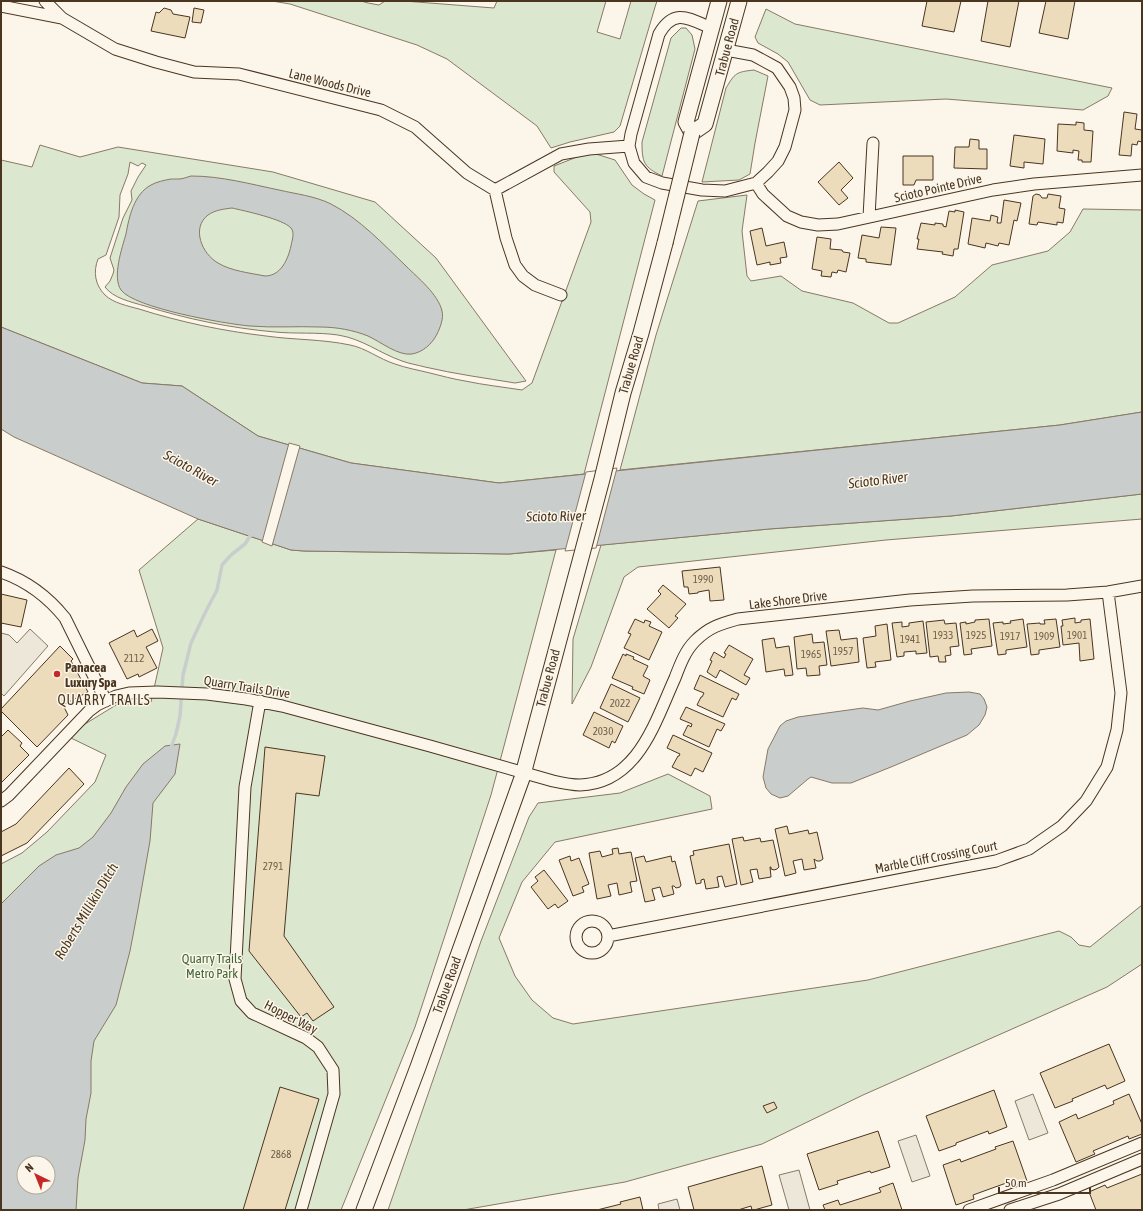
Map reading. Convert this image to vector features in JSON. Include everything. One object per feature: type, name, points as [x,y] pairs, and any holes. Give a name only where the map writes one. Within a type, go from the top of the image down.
[{"type":"main road","name":"Trabue Road","points":[[692,133],[686,122],[719,1]]},
{"type":"main road","name":"Trabue Road","points":[[364,1210],[418,1067],[523,773],[602,479],[623,393],[665,243],[692,133],[705,124],[739,1]]},
{"type":"street","points":[[45,1],[62,18]]},
{"type":"street","name":"Lane Woods Drive","points":[[1,6],[62,18],[116,49],[156,62],[194,72],[239,74],[381,110],[416,127],[467,173],[494,190]]},
{"type":"street","points":[[711,28],[686,17],[674,18],[664,24],[658,34],[629,146],[634,164],[646,177],[662,183],[702,190],[725,191],[756,183],[778,161],[785,147],[795,110],[794,98],[790,87],[777,68],[753,55],[726,50]]},
{"type":"street","points":[[869,217],[873,143]]},
{"type":"street","points":[[561,295],[535,285],[523,276],[515,265],[506,238],[494,190],[561,154],[589,149],[629,146]]},
{"type":"street","name":"Scioto Pointe Drive","points":[[756,183],[763,194],[787,216],[801,222],[818,225],[838,224],[993,190],[1034,184],[1142,175]]},
{"type":"street","points":[[1,572],[28,584],[47,598],[65,618],[106,701]]},
{"type":"street","name":"Lake Shore Drive","points":[[523,773],[553,781],[580,785],[599,781],[617,773],[632,761],[649,737],[688,649],[702,635],[718,625],[738,619],[910,600],[973,596],[1067,595],[1108,592],[1142,586]]},
{"type":"street","name":"Marble Cliff Crossing Court","points":[[608,936],[996,861],[1029,849],[1062,826],[1086,801],[1107,767],[1117,730],[1121,694],[1108,592]]},
{"type":"street","name":"Quarry Trails Drive","points":[[1,801],[15,790],[89,711],[97,705],[116,696],[157,692],[207,694],[260,701],[430,746],[523,773]]},
{"type":"street","name":"Hopper Way","points":[[260,701],[245,787],[235,979],[241,1001],[252,1013],[306,1038],[318,1047],[333,1070],[334,1094],[301,1210]]},
{"type":"street","points":[[969,1210],[1053,1180],[1142,1143]]},
{"type":"street","points":[[1010,1210],[1059,1194],[1142,1159]]},
{"type":"green space","points":[[272,1],[361,1],[379,5],[385,1],[404,1],[494,8],[497,1],[606,1],[597,32],[620,39],[631,1],[657,1],[620,126],[614,132],[551,148],[537,126],[447,59],[417,45],[290,4]]},
{"type":"green space","points":[[766,9],[795,24],[1112,88],[1108,96],[1083,110],[946,99],[820,105],[810,100],[788,62],[778,54],[758,43],[755,37]]},
{"type":"green space","points":[[681,28],[686,28],[692,35],[695,49],[662,176],[651,170],[645,164],[642,142],[671,38]]},
{"type":"green space","points":[[754,70],[768,76],[750,174],[739,180],[702,182],[726,88],[737,74]]},
{"type":"green space","points":[[40,145],[80,157],[118,147],[273,172],[375,202],[436,258],[526,381],[515,383],[448,372],[411,364],[394,358],[363,343],[338,335],[275,332],[225,325],[177,315],[117,297],[105,287],[110,281],[114,270],[110,258],[123,218],[132,200],[131,191],[146,165],[142,163],[138,166],[130,162],[128,174],[120,195],[119,217],[106,255],[98,259],[96,264],[95,273],[97,283],[108,298],[116,302],[170,318],[218,329],[356,346],[389,362],[408,368],[486,385],[522,390],[532,383],[591,222],[590,212],[554,172],[554,166],[582,155],[596,154],[615,160],[632,185],[655,200],[584,474],[499,483],[351,463],[258,436],[182,386],[142,383],[1,327],[1,160],[32,167]]},
{"type":"green space","points":[[747,195],[742,231],[747,276],[751,281],[781,276],[802,291],[853,303],[889,323],[898,323],[955,297],[992,265],[1048,251],[1070,232],[1083,209],[1142,210],[1142,412],[1060,425],[620,470],[656,335],[698,201]]},
{"type":"green space","points":[[1142,494],[1142,519],[886,540],[638,567],[624,577],[591,667],[572,704],[573,639],[601,545],[769,529],[951,516]]},
{"type":"green space","name":"Quarry Trails Metro Park","points":[[198,519],[291,550],[509,554],[556,550],[491,795],[415,1027],[341,1210],[1,1210],[1,864],[22,853],[47,832],[95,782],[106,755],[71,738],[85,724],[116,705],[151,702],[163,648],[139,570]]},
{"type":"green space","points":[[668,774],[710,796],[712,809],[555,842],[522,882],[499,938],[515,976],[532,1000],[553,1018],[573,1024],[868,980],[1059,931],[1071,937],[1079,945],[1090,947],[1142,905],[1142,964],[1107,987],[863,1095],[762,1144],[625,1182],[463,1210],[388,1210],[481,941],[529,817],[538,803],[620,793]]},
{"type":"shaded area","points":[[30,629],[48,646],[4,696],[1,693],[1,633],[9,635],[17,643]]},
{"type":"shaded area","points":[[1033,1094],[1048,1133],[1029,1140],[1015,1101]]},
{"type":"shaded area","points":[[916,1135],[930,1176],[912,1182],[898,1141]]},
{"type":"shaded area","points":[[799,1170],[810,1210],[789,1210],[779,1175]]},
{"type":"shaded area","points":[[677,1199],[680,1210],[659,1210],[658,1204]]},
{"type":"water","points":[[191,176],[224,179],[319,199],[342,210],[371,232],[432,292],[442,311],[442,320],[435,338],[430,344],[416,353],[407,354],[395,351],[368,336],[344,329],[326,327],[267,327],[238,325],[161,309],[129,297],[121,290],[117,278],[120,254],[136,200],[145,189],[153,184],[166,180],[180,179]],"holes":[[[232,208],[263,216],[291,228],[293,234],[290,251],[283,266],[275,273],[265,276],[229,268],[218,263],[207,254],[199,234],[203,220],[211,213]]]},
{"type":"water","name":"Scioto River","points":[[1,327],[142,383],[182,386],[258,436],[351,463],[499,483],[1060,425],[1142,412],[1142,494],[951,516],[769,529],[509,554],[291,550],[198,519],[14,437],[1,429]]},
{"type":"water","points":[[969,692],[980,694],[987,707],[985,715],[979,725],[967,735],[851,783],[832,783],[811,777],[788,796],[780,798],[771,794],[766,788],[763,777],[768,749],[780,726],[786,721],[798,717],[863,708],[878,710],[946,693]]},
{"type":"water","points":[[180,744],[175,774],[153,803],[150,841],[138,909],[130,951],[116,1005],[94,1041],[91,1061],[91,1093],[78,1178],[76,1210],[1,1210],[1,904],[39,866],[56,855],[79,848],[93,837],[111,813],[126,787],[143,764],[165,746]]},
{"type":"pier","points":[[289,443],[300,446],[272,546],[262,542]]},
{"type":"pier","points":[[617,468],[596,548],[565,551],[586,472]]},
{"type":"building","points":[[927,1],[961,1],[954,32],[922,26]]},
{"type":"building","points":[[988,1],[1019,1],[1010,47],[981,41]]},
{"type":"building","points":[[1046,1],[1075,1],[1068,39],[1039,33]]},
{"type":"building","points":[[164,8],[171,10],[173,14],[190,17],[185,38],[151,31],[156,12],[159,13]]},
{"type":"building","points":[[194,8],[204,10],[201,23],[192,22]]},
{"type":"building","points":[[1124,112],[1137,114],[1135,129],[1142,130],[1142,142],[1138,141],[1137,145],[1132,144],[1131,156],[1119,155]]},
{"type":"building","points":[[1076,122],[1084,123],[1084,130],[1093,131],[1091,162],[1082,162],[1082,160],[1078,160],[1079,151],[1073,150],[1073,153],[1057,151],[1058,124],[1076,125]]},
{"type":"building","points":[[1014,135],[1045,139],[1043,164],[1024,162],[1024,168],[1010,166]]},
{"type":"building","points":[[970,139],[979,140],[979,149],[987,149],[987,169],[954,168],[955,147],[969,147]]},
{"type":"building","points":[[903,156],[933,156],[933,180],[916,180],[914,185],[903,185]]},
{"type":"building","points":[[839,162],[853,178],[841,190],[848,198],[839,205],[818,182]]},
{"type":"building","points":[[1036,194],[1040,195],[1042,198],[1047,198],[1048,194],[1061,196],[1059,208],[1065,209],[1063,223],[1057,222],[1057,225],[1038,222],[1037,225],[1029,224],[1033,196]]},
{"type":"building","points":[[1004,200],[1021,203],[1017,221],[1014,220],[1009,245],[999,243],[998,246],[986,243],[985,248],[968,244],[972,218],[990,221],[991,215],[998,217],[997,223],[1001,223]]},
{"type":"building","points":[[955,210],[964,212],[958,249],[954,249],[953,256],[942,254],[943,252],[917,249],[919,239],[917,239],[921,223],[935,225],[935,223],[943,224],[943,226],[946,227],[949,211],[955,212]]},
{"type":"building","points":[[881,227],[896,228],[891,265],[866,262],[866,259],[858,258],[862,235],[879,238]]},
{"type":"building","points":[[762,228],[766,246],[784,242],[787,257],[780,258],[781,263],[770,265],[770,262],[757,265],[750,231]]},
{"type":"building","points":[[817,237],[831,239],[830,249],[842,250],[843,252],[850,253],[846,272],[838,270],[837,273],[832,272],[831,277],[821,276],[822,271],[812,269]]},
{"type":"building","points":[[720,567],[724,600],[710,601],[709,590],[689,594],[688,587],[684,587],[682,571]]},
{"type":"building","points":[[663,585],[686,604],[675,616],[678,618],[669,628],[647,609],[661,594],[658,591]]},
{"type":"building","points":[[1,594],[27,600],[21,627],[1,623]]},
{"type":"building","points":[[1075,618],[1075,623],[1081,622],[1081,620],[1090,619],[1094,659],[1080,661],[1079,643],[1063,645],[1061,626],[1063,626],[1062,620]]},
{"type":"building","points":[[635,619],[644,623],[645,620],[651,622],[649,626],[662,632],[649,660],[624,648],[631,634],[628,633]]},
{"type":"building","points":[[989,619],[992,646],[971,649],[972,654],[964,655],[960,623],[966,622],[966,624],[975,622],[975,620]]},
{"type":"building","points":[[1023,619],[1027,647],[1006,650],[1006,654],[998,655],[993,623],[1011,623],[1010,621]]},
{"type":"building","points":[[1056,619],[1060,647],[1039,650],[1039,654],[1031,655],[1027,624],[1045,624],[1044,620]]},
{"type":"building","points":[[944,620],[945,624],[956,623],[959,646],[950,647],[951,655],[945,656],[946,662],[939,662],[938,656],[930,657],[926,622]]},
{"type":"building","points":[[923,621],[927,653],[916,654],[916,651],[904,652],[904,656],[897,657],[892,623],[902,622],[902,627],[909,626],[909,623]]},
{"type":"building","points":[[887,624],[891,660],[875,662],[876,667],[867,668],[863,638],[876,636],[875,626]]},
{"type":"building","points":[[152,629],[158,641],[146,647],[157,668],[139,677],[138,674],[127,679],[109,643],[134,630],[137,637]]},
{"type":"building","points":[[839,630],[841,640],[857,638],[859,662],[831,666],[826,631]]},
{"type":"building","points":[[812,634],[813,643],[824,642],[827,665],[819,666],[820,675],[807,676],[806,668],[797,669],[794,637]]},
{"type":"building","points":[[774,638],[776,648],[789,646],[793,675],[785,676],[784,669],[766,672],[762,640]]},
{"type":"building","points":[[729,645],[753,659],[744,675],[750,678],[746,685],[720,670],[716,678],[707,672],[714,652],[724,658],[726,654],[724,653]]},
{"type":"building","points":[[60,646],[73,659],[71,661],[88,692],[63,705],[68,715],[37,747],[1,711],[1,709]]},
{"type":"building","points":[[623,654],[634,657],[633,659],[648,666],[643,676],[650,680],[644,694],[632,689],[633,687],[612,678]]},
{"type":"building","points":[[700,675],[739,694],[736,700],[732,698],[723,717],[697,705],[704,693],[694,689]]},
{"type":"building","points":[[611,684],[640,698],[628,722],[600,708]]},
{"type":"building","points":[[686,707],[725,724],[721,731],[717,729],[709,747],[683,735],[688,725],[691,727],[692,724],[680,719]]},
{"type":"building","points":[[594,712],[623,726],[615,743],[612,741],[609,748],[583,735]]},
{"type":"building","points":[[8,730],[22,743],[20,746],[29,755],[1,783],[1,737]]},
{"type":"building","points":[[673,735],[712,753],[703,772],[695,768],[691,776],[672,767],[680,754],[667,748]]},
{"type":"building","points":[[265,747],[325,756],[319,796],[296,793],[284,936],[334,1007],[313,1021],[307,1013],[301,1017],[249,951]]},
{"type":"building","points":[[69,768],[84,784],[27,843],[1,856],[1,832],[16,824]]},
{"type":"building","points":[[787,826],[789,834],[808,830],[809,834],[817,832],[823,859],[817,861],[814,859],[816,868],[804,870],[802,859],[793,861],[796,873],[785,876],[775,829]]},
{"type":"building","points":[[743,837],[744,841],[760,838],[761,842],[773,840],[779,867],[774,870],[770,867],[771,877],[759,879],[757,869],[750,870],[753,882],[741,885],[732,839]]},
{"type":"building","points":[[729,844],[737,884],[725,887],[722,876],[717,877],[719,887],[706,889],[704,879],[701,880],[701,883],[696,884],[690,856],[694,855],[693,851]]},
{"type":"building","points":[[618,848],[619,854],[631,852],[637,881],[630,882],[632,892],[619,895],[617,883],[608,885],[611,896],[597,899],[589,853],[600,851],[602,857],[613,854],[612,849]]},
{"type":"building","points":[[570,856],[571,861],[579,858],[589,884],[582,887],[584,892],[573,896],[559,860]]},
{"type":"building","points":[[644,856],[646,862],[671,856],[672,862],[675,861],[681,885],[680,887],[676,888],[672,886],[674,894],[663,897],[660,887],[652,889],[655,900],[645,902],[635,858]]},
{"type":"building","points":[[544,870],[568,901],[558,908],[555,904],[548,909],[531,887],[538,881],[535,877]]},
{"type":"building","points":[[1109,1044],[1125,1081],[1107,1089],[1105,1085],[1055,1108],[1040,1073]]},
{"type":"building","points":[[280,1087],[319,1099],[285,1210],[243,1210]]},
{"type":"building","points":[[994,1090],[1007,1127],[989,1134],[988,1131],[939,1151],[926,1116]]},
{"type":"building","points":[[1129,1094],[1142,1124],[1142,1134],[1129,1139],[1128,1136],[1093,1151],[1095,1154],[1076,1162],[1059,1122],[1076,1114],[1078,1119],[1114,1104],[1113,1101]]},
{"type":"building","points":[[774,1102],[777,1108],[767,1113],[763,1106]]},
{"type":"building","points":[[878,1131],[890,1167],[871,1173],[870,1171],[837,1181],[838,1184],[819,1190],[807,1154]]},
{"type":"building","points":[[1013,1141],[1027,1181],[1010,1187],[1009,1182],[973,1195],[974,1199],[956,1205],[943,1165],[960,1159],[961,1162]]},
{"type":"building","points":[[762,1166],[772,1205],[754,1210],[752,1210],[751,1206],[738,1210],[694,1210],[688,1187]]},
{"type":"building","points":[[1142,1174],[1142,1210],[1096,1210],[1089,1192],[1105,1185],[1107,1188]]},
{"type":"building","points":[[893,1183],[902,1210],[825,1210],[823,1205],[838,1200],[840,1205],[881,1192],[879,1188]]},
{"type":"building","points":[[640,1197],[643,1210],[597,1210],[621,1204],[620,1202]]},
{"type":"waterway","name":"Roberts Millikin Ditch","points":[[170,750],[176,734],[180,716],[183,675],[191,643],[217,590],[222,565],[231,555],[245,544],[252,533]]},
{"type":"place","name":"Panacea Luxury Spa","points":[[57,674]]},
{"type":"district","name":"QUARRY TRAILS","points":[[104,700]]}]
